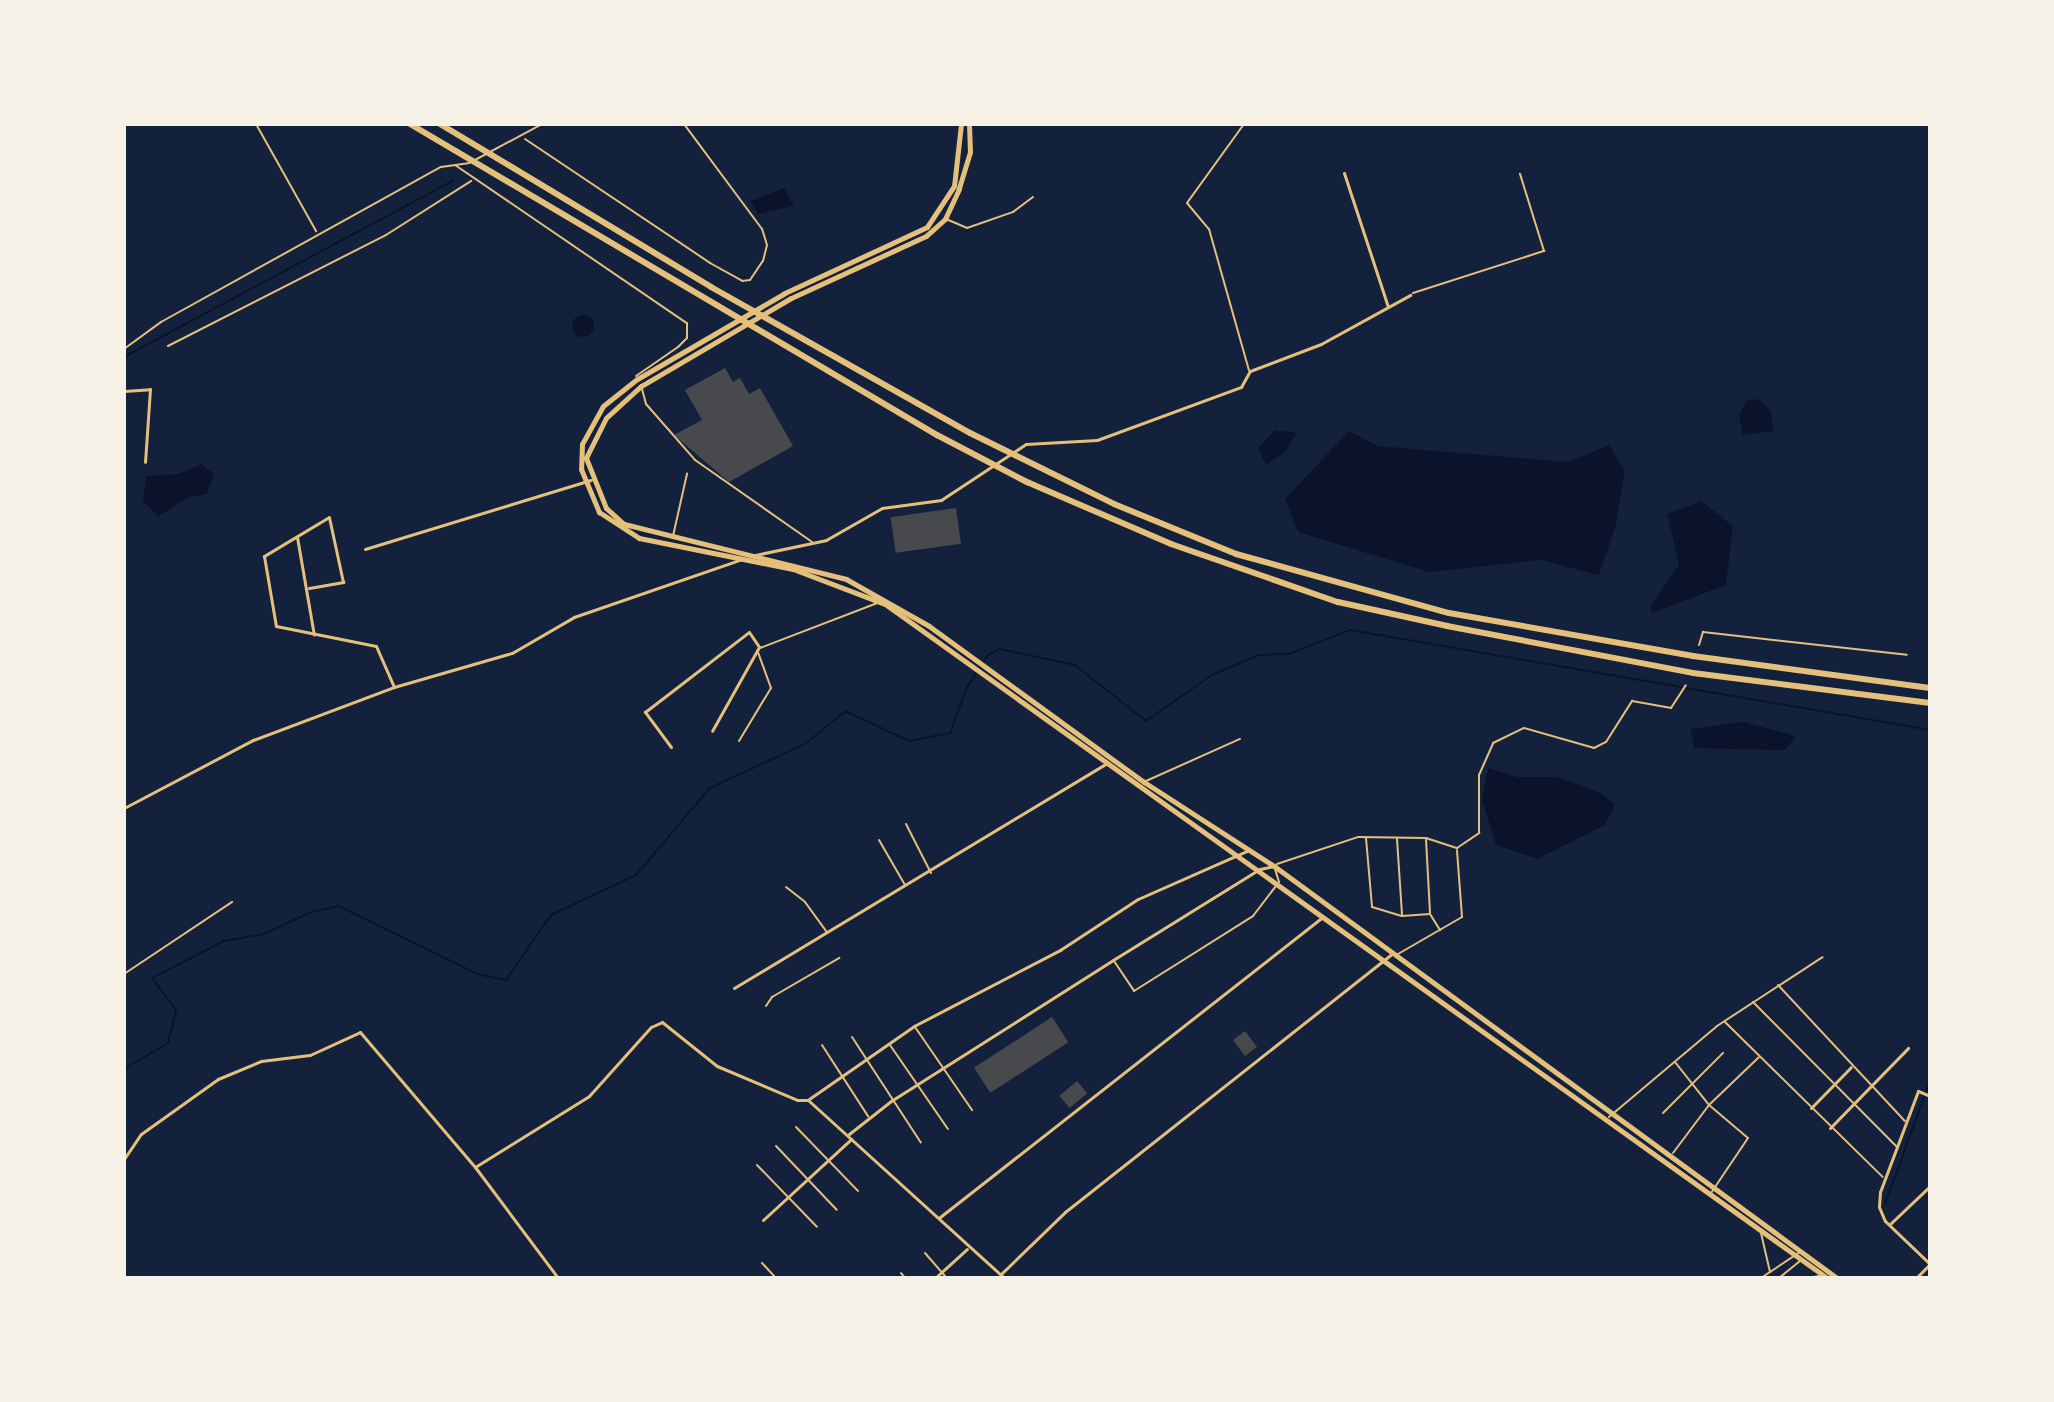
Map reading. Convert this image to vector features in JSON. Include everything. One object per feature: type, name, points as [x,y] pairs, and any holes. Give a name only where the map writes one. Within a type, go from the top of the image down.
[{"type":"highway","points":[[410,124],[923,428],[1027,482],[1171,544],[1338,602],[1447,626],[1693,673],[1930,703]]},
{"type":"highway","points":[[440,124],[970,433],[1114,504],[1236,554],[1449,613],[1693,656],[1930,688]]},
{"type":"main road","points":[[883,601],[793,569],[739,560],[619,529],[599,512],[584,482],[582,444],[594,418],[637,379],[785,293],[927,227],[954,186],[961,124]]},
{"type":"main road","points":[[969,124],[970,152],[945,219],[903,250],[791,298],[641,386],[597,431],[586,458],[591,480],[606,508],[624,524],[833,575],[883,601],[1279,882],[1323,917],[1609,1117],[1825,1276]]},
{"type":"main road","points":[[1109,761],[1274,866],[1391,955],[1615,1112],[1837,1278]]},
{"type":"street","points":[[1344,173],[1388,307]]},
{"type":"street","points":[[124,808],[253,740],[394,687],[512,653],[574,617],[747,557],[813,543],[882,508],[941,500],[1026,444],[1097,440],[1241,387],[1250,371],[1321,344],[1410,295]]},
{"type":"street","points":[[124,391],[150,389],[145,462]]},
{"type":"street","points":[[365,549],[591,480]]},
{"type":"street","points":[[309,588],[343,582],[335,527],[329,517],[264,556],[276,626],[376,646],[394,687]]},
{"type":"street","points":[[297,537],[309,588],[314,635]]},
{"type":"street","points":[[671,747],[644,717],[645,712],[749,632],[757,649],[712,731]]},
{"type":"street","points":[[734,988],[826,931],[931,873],[1109,761]]},
{"type":"street","points":[[475,1167],[589,1096],[651,1027],[662,1022],[717,1066],[797,1100],[808,1100],[841,1074],[914,1026],[1060,950],[1178,877],[1240,856],[1249,850]]},
{"type":"street","points":[[763,1220],[828,1161],[868,1117],[891,1101],[1260,869],[1274,866]]},
{"type":"street","points":[[940,1217],[1323,917]]},
{"type":"street","points":[[808,1100],[940,1217],[967,1249],[1002,1276],[1065,1212],[1391,955]]},
{"type":"street","points":[[124,1159],[141,1134],[218,1079],[261,1061],[310,1055],[360,1032],[475,1167],[558,1278]]},
{"type":"street","points":[[1830,1128],[1908,1048]]},
{"type":"street","points":[[1811,1108],[1851,1067]]},
{"type":"street","points":[[1916,1278],[1930,1264],[1890,1224],[1879,1207],[1884,1178],[1905,1122],[1920,1092],[1929,1096]]},
{"type":"street","points":[[1890,1224],[1930,1186]]},
{"type":"street","points":[[935,1278],[967,1249]]},
{"type":"lane","points":[[124,349],[161,322],[441,167],[468,161],[542,124]]},
{"type":"lane","points":[[1244,124],[1187,203],[1209,229],[1250,371]]},
{"type":"lane","points":[[455,165],[687,323],[687,338],[635,375],[646,404],[695,460],[813,543]]},
{"type":"lane","points":[[945,219],[967,228],[1013,212],[1033,197]]},
{"type":"lane","points":[[673,537],[687,474]]},
{"type":"lane","points":[[739,741],[771,688],[757,649],[883,601]]},
{"type":"lane","points":[[1699,645],[1703,632],[1907,655]]},
{"type":"lane","points":[[1457,848],[1479,833],[1479,775],[1486,751],[1510,731],[1524,728],[1594,748],[1606,742],[1632,701],[1675,705],[1685,687]]},
{"type":"lane","points":[[1144,782],[1240,739]]},
{"type":"lane","points":[[906,824],[931,873]]},
{"type":"lane","points":[[1113,960],[1134,991],[1253,916],[1279,882],[1274,866],[1321,847],[1366,838],[1426,838],[1457,848]]},
{"type":"lane","points":[[1366,838],[1372,907],[1402,916],[1430,914]]},
{"type":"lane","points":[[1426,838],[1430,914],[1440,931]]},
{"type":"lane","points":[[1397,839],[1402,916]]},
{"type":"lane","points":[[879,840],[905,886]]},
{"type":"lane","points":[[1391,955],[1462,917],[1457,848]]},
{"type":"lane","points":[[786,887],[805,902],[826,931]]},
{"type":"lane","points":[[124,974],[232,902]]},
{"type":"lane","points":[[1609,1117],[1725,1021],[1777,984],[1823,957]]},
{"type":"lane","points":[[766,1006],[772,997],[839,958]]},
{"type":"lane","points":[[1777,984],[1905,1122]]},
{"type":"lane","points":[[1753,1001],[1832,1086],[1896,1146]]},
{"type":"lane","points":[[1725,1021],[1884,1178]]},
{"type":"lane","points":[[914,1026],[972,1110]]},
{"type":"lane","points":[[852,1037],[921,1143]]},
{"type":"lane","points":[[888,1043],[948,1129]]},
{"type":"lane","points":[[822,1045],[868,1117]]},
{"type":"lane","points":[[1663,1113],[1723,1053]]},
{"type":"lane","points":[[1671,1155],[1709,1105],[1760,1056]]},
{"type":"lane","points":[[1674,1061],[1709,1105],[1748,1138],[1711,1193]]},
{"type":"lane","points":[[796,1127],[858,1191]]},
{"type":"lane","points":[[776,1146],[837,1210]]},
{"type":"lane","points":[[757,1165],[817,1227]]},
{"type":"lane","points":[[1760,1228],[1770,1272]]},
{"type":"lane","points":[[1761,1278],[1801,1251],[1802,1260],[1779,1278]]},
{"type":"lane","points":[[925,1253],[947,1278]]},
{"type":"lane","points":[[762,1263],[776,1278]]},
{"type":"lane","points":[[901,1273],[905,1278]]},
{"type":"lane","points":[[1809,1278],[1825,1276]]},
{"type":"path","points":[[256,124],[319,235]]},
{"type":"path","points":[[519,136],[710,263],[742,281],[750,280],[763,261],[767,245],[762,229],[684,124]]},
{"type":"path","points":[[1410,295],[1431,283],[1544,251],[1520,174]]},
{"type":"path","points":[[168,346],[386,235],[474,179]]},
{"type":"water","points":[[784,188],[794,206],[758,214],[750,201]]},
{"type":"water","points":[[579,315],[587,315],[594,326],[587,337],[579,337],[572,330],[572,322]]},
{"type":"water","points":[[1758,399],[1771,411],[1773,431],[1743,435],[1739,416],[1746,401]]},
{"type":"water","points":[[1275,430],[1297,433],[1285,452],[1266,465],[1258,448]]},
{"type":"water","points":[[1349,431],[1378,446],[1569,462],[1609,445],[1625,471],[1615,528],[1599,575],[1541,560],[1429,572],[1298,532],[1285,499]]},
{"type":"water","points":[[201,464],[214,474],[207,494],[187,498],[159,516],[143,502],[146,476],[179,474]]},
{"type":"water","points":[[1701,501],[1733,526],[1726,585],[1652,613],[1650,607],[1679,565],[1667,514]]},
{"type":"water","points":[[1743,722],[1796,736],[1785,750],[1694,748],[1691,729]]},
{"type":"water","points":[[1488,768],[1517,777],[1557,777],[1601,793],[1615,805],[1605,825],[1537,859],[1496,845],[1482,800]]},
{"type":"building","points":[[725,368],[733,382],[740,378],[749,394],[760,388],[793,446],[729,482],[674,435],[702,420],[685,390]]},
{"type":"building","points":[[956,508],[961,544],[896,553],[891,517]]},
{"type":"building","points":[[1052,1017],[1068,1042],[990,1093],[974,1068]]},
{"type":"building","points":[[1245,1031],[1257,1047],[1245,1056],[1233,1040]]},
{"type":"building","points":[[1077,1081],[1087,1093],[1070,1108],[1059,1096]]},
{"type":"waterway","points":[[124,357],[454,180]]},
{"type":"waterway","points":[[124,1069],[168,1043],[176,1010],[152,978],[224,941],[264,934],[311,912],[339,906],[477,974],[506,980],[551,915],[636,875],[710,788],[805,744],[845,711],[909,741],[950,733],[967,687],[988,655],[1000,649],[1075,665],[1146,721],[1212,675],[1259,655],[1289,654],[1350,630],[1930,730]]},
{"type":"waterway","points":[[1885,1204],[1930,1081]]}]
